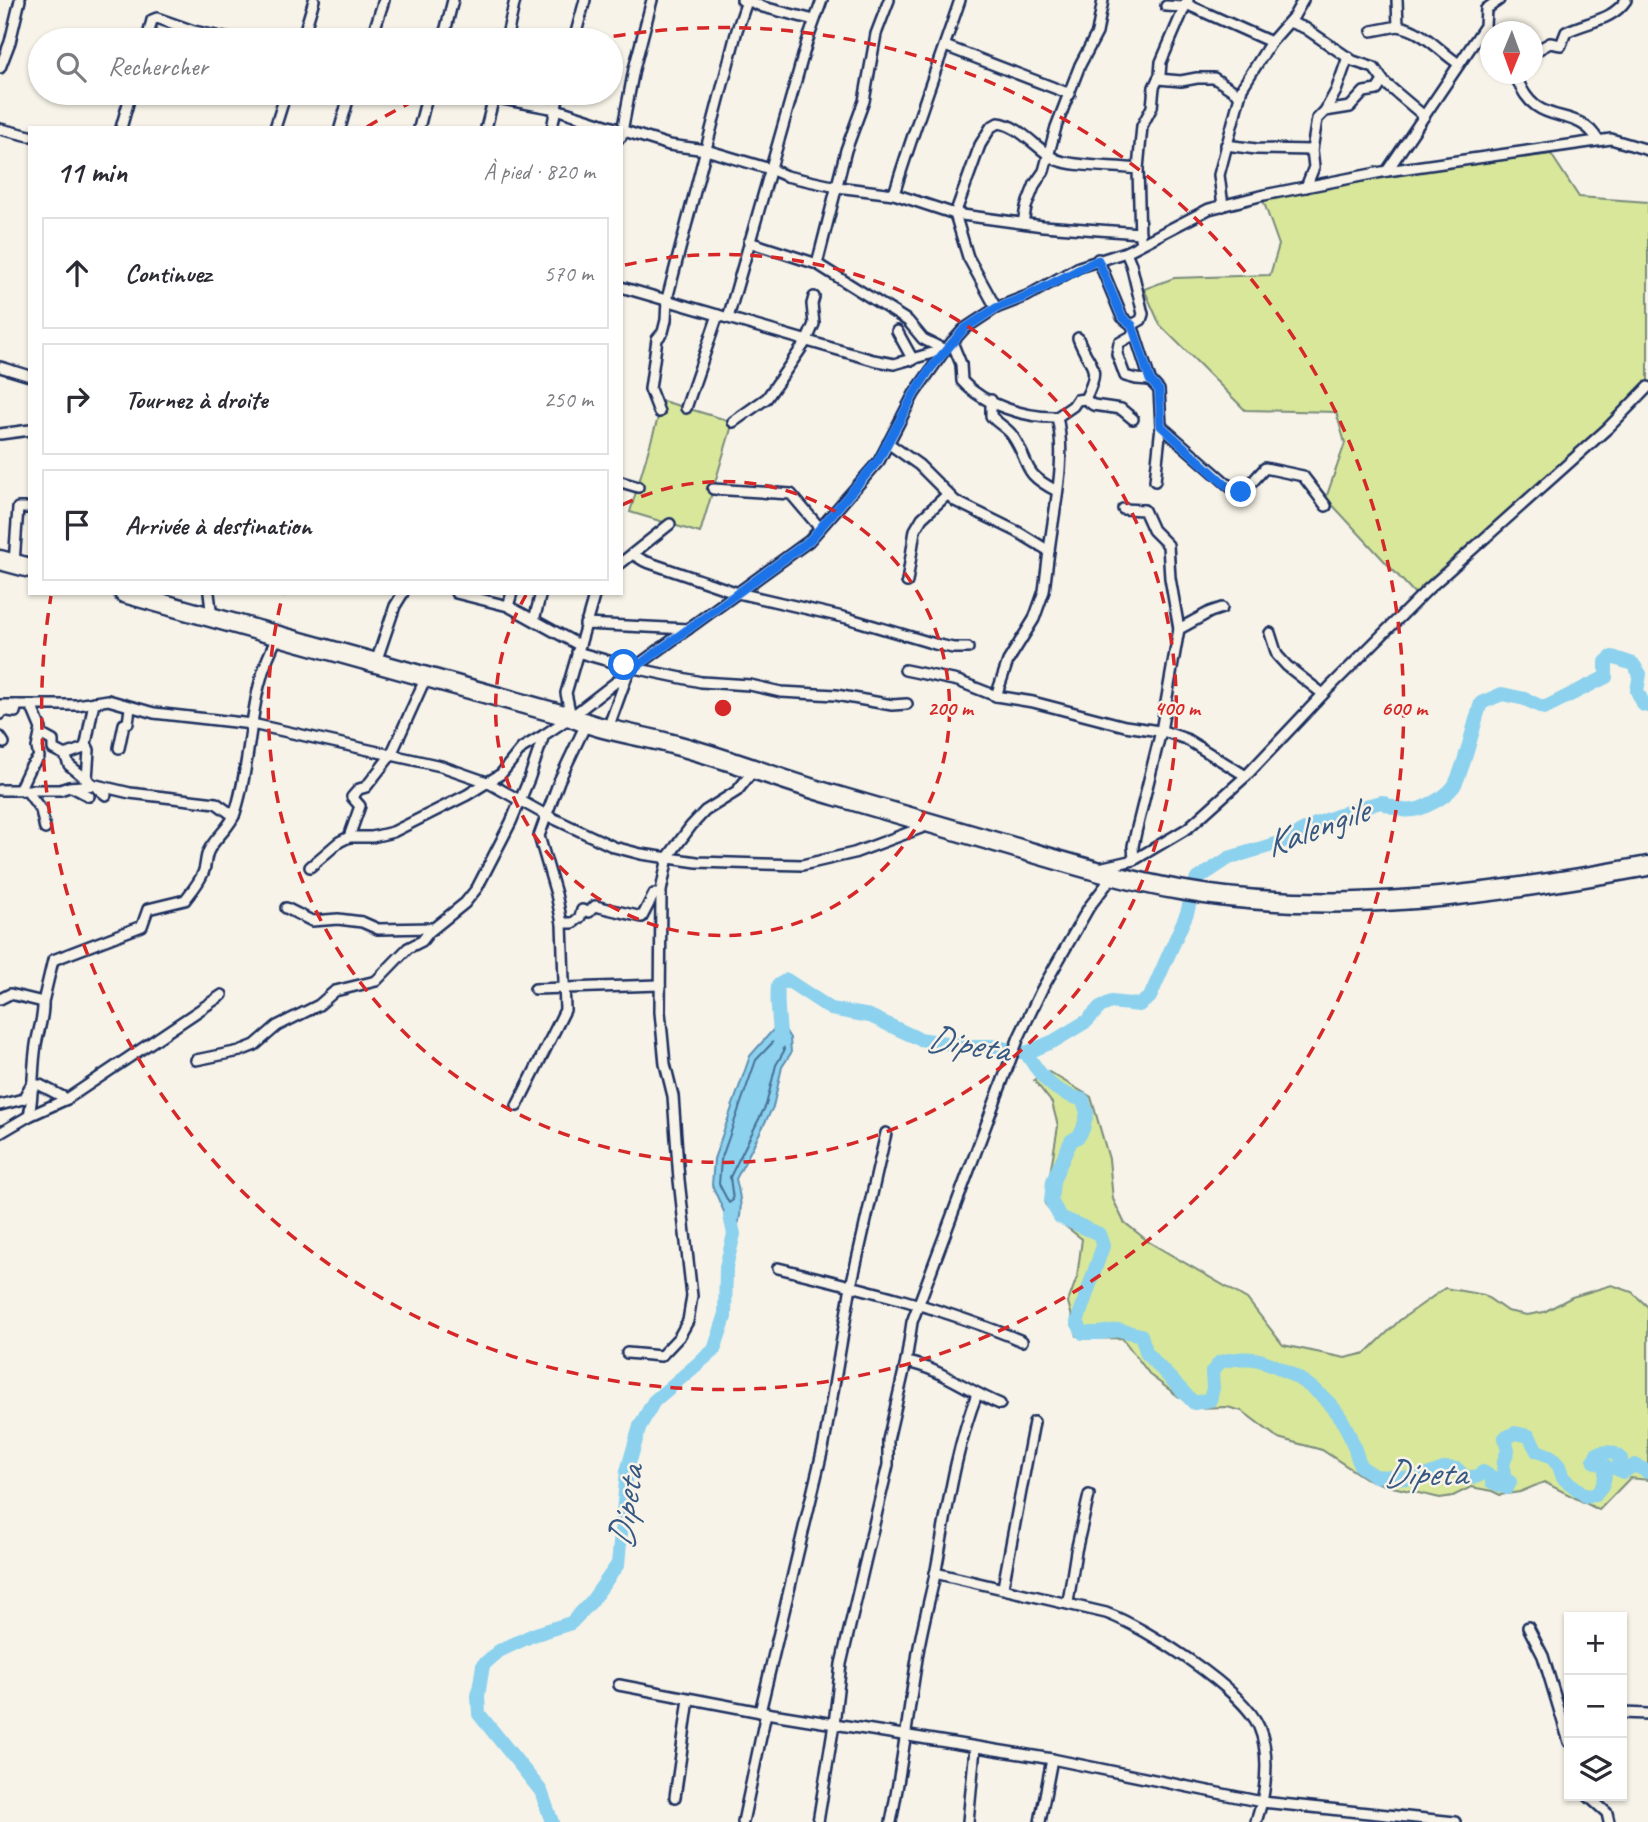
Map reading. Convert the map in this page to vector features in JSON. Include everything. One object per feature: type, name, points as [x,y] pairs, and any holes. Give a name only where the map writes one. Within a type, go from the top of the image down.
[{"type":"highway","points":[[131,595],[376,662],[607,731],[666,742],[1113,876],[1181,890],[1303,902],[1345,902],[1457,894],[1648,866]]},
{"type":"street","points":[[0,68],[10,42],[20,0]]},
{"type":"street","points":[[306,28],[314,0]]},
{"type":"street","points":[[375,28],[384,0]]},
{"type":"street","points":[[446,28],[453,0]]},
{"type":"street","points":[[509,28],[515,0]]},
{"type":"street","points":[[577,28],[585,0]]},
{"type":"street","points":[[621,126],[652,0]]},
{"type":"street","points":[[659,412],[650,389],[657,339],[663,332],[667,299],[745,0],[814,20]]},
{"type":"street","points":[[728,318],[822,0]]},
{"type":"street","points":[[817,264],[851,132],[864,101],[876,33],[889,0]]},
{"type":"street","points":[[894,194],[920,108],[960,0]]},
{"type":"street","points":[[1023,223],[1026,206],[1035,184],[1045,171],[1056,127],[1080,65],[1097,33],[1103,0]]},
{"type":"street","points":[[1291,19],[1293,0]]},
{"type":"street","points":[[1223,206],[1219,175],[1242,88],[1271,42],[1303,0]]},
{"type":"street","points":[[1396,0],[1398,26]]},
{"type":"street","points":[[1387,171],[1485,26],[1486,9],[1499,0]]},
{"type":"street","points":[[1543,46],[1550,43],[1561,45],[1566,33],[1586,22],[1618,12],[1626,0]]},
{"type":"street","points":[[1187,2],[1271,42]]},
{"type":"street","points":[[1166,6],[1182,7],[1187,2]]},
{"type":"street","points":[[1140,238],[1138,169],[1142,126],[1152,107],[1161,62],[1187,2]]},
{"type":"street","points":[[150,28],[152,20],[157,18],[185,28]]},
{"type":"street","points":[[1291,19],[1348,57],[1374,68],[1383,81],[1424,116]]},
{"type":"street","points":[[1372,31],[1398,26],[1427,37],[1440,51],[1459,64]]},
{"type":"street","points":[[945,46],[1070,94]]},
{"type":"street","points":[[1306,187],[1314,167],[1312,150],[1317,119],[1325,111],[1336,91],[1348,57]]},
{"type":"street","points":[[1158,79],[1214,78],[1240,96]]},
{"type":"street","points":[[1325,111],[1350,107],[1364,92],[1377,90],[1383,81]]},
{"type":"street","points":[[1519,84],[1524,95],[1533,104],[1551,115],[1564,115],[1577,120],[1598,140]]},
{"type":"street","points":[[122,126],[128,105]]},
{"type":"street","points":[[276,126],[282,105]]},
{"type":"street","points":[[341,126],[347,105]]},
{"type":"street","points":[[420,126],[425,105]]},
{"type":"street","points":[[486,126],[492,105]]},
{"type":"street","points":[[537,105],[605,126]]},
{"type":"street","points":[[552,126],[557,105]]},
{"type":"street","points":[[996,308],[968,257],[955,214],[980,145],[991,127],[998,123],[1005,124],[1059,161],[1138,169]]},
{"type":"street","points":[[0,129],[28,136]]},
{"type":"street","points":[[623,132],[669,145],[706,150],[786,176],[836,187],[894,194],[955,214],[1140,238]]},
{"type":"street","points":[[310,867],[349,836],[372,837],[393,832],[467,795],[501,774],[522,748],[544,735],[579,721],[631,670],[809,541],[878,461],[914,394],[945,350],[964,329],[996,308],[1027,296],[1098,260],[1126,252],[1140,238],[1209,209],[1387,171],[1598,140],[1611,139],[1648,150]]},
{"type":"street","points":[[1226,145],[1256,149],[1312,150]]},
{"type":"street","points":[[749,242],[817,264],[908,321],[923,339],[945,350]]},
{"type":"street","points":[[1126,252],[1143,314],[1134,330],[1119,343],[1117,354],[1125,376],[1150,380]]},
{"type":"street","points":[[1098,260],[1122,317],[1134,330],[1150,380],[1159,390],[1161,426],[1155,481]]},
{"type":"street","points":[[623,288],[873,360],[894,364],[945,350]]},
{"type":"street","points":[[733,422],[767,398],[807,340],[814,324],[811,304],[814,298]]},
{"type":"street","points":[[686,408],[718,315]]},
{"type":"street","points":[[897,331],[913,360]]},
{"type":"street","points":[[1078,338],[1096,370],[1086,399]]},
{"type":"street","points":[[952,342],[961,364],[962,381],[977,394],[991,400],[1036,417],[1057,417],[1077,400],[1086,399],[1093,405],[1121,409],[1133,419]]},
{"type":"street","points":[[0,367],[28,375]]},
{"type":"street","points":[[1090,869],[1134,860],[1188,828],[1246,776],[1428,589],[1608,428],[1648,387]]},
{"type":"street","points":[[991,400],[991,416],[1010,432],[1031,475],[1038,482],[1056,491]]},
{"type":"street","points":[[996,696],[1008,661],[1034,619],[1044,591],[1061,435],[1057,417]]},
{"type":"street","points":[[1161,426],[1235,491],[1246,489],[1265,468],[1303,476],[1326,506]]},
{"type":"street","points":[[0,434],[28,430]]},
{"type":"street","points":[[888,443],[919,465],[955,501],[1018,532],[1049,551]]},
{"type":"street","points":[[623,483],[638,487]]},
{"type":"street","points":[[713,489],[791,494],[819,527]]},
{"type":"street","points":[[907,582],[915,530],[922,518],[948,494]]},
{"type":"street","points":[[9,563],[18,508],[28,508]]},
{"type":"street","points":[[1123,509],[1144,510],[1153,530],[1168,545],[1170,578],[1179,629],[1161,731],[1133,846],[1134,860]]},
{"type":"street","points":[[623,563],[670,524]]},
{"type":"street","points":[[634,555],[644,561],[738,593],[847,618],[935,644],[968,648]]},
{"type":"street","points":[[209,595],[212,618]]},
{"type":"street","points":[[376,662],[395,606],[402,595]]},
{"type":"street","points":[[464,595],[508,606],[578,649],[631,670],[701,682],[750,685],[781,692],[836,695],[892,705],[907,704]]},
{"type":"street","points":[[508,606],[511,595]]},
{"type":"street","points":[[534,620],[540,595]]},
{"type":"street","points":[[517,1106],[565,1010],[562,923],[539,836],[579,721],[566,692],[593,595]]},
{"type":"street","points":[[1179,629],[1222,608]]},
{"type":"street","points":[[585,624],[689,629]]},
{"type":"street","points":[[1270,633],[1277,655],[1323,694]]},
{"type":"street","points":[[0,1105],[23,1099],[31,1085],[36,1042],[44,1010],[43,1002],[53,960],[142,926],[148,909],[185,901],[204,872],[206,855],[234,816],[260,676],[267,655],[279,635]]},
{"type":"street","points":[[607,731],[631,670]]},
{"type":"street","points":[[905,670],[958,681],[996,696],[1034,702],[1108,722],[1161,731],[1186,739],[1246,776]]},
{"type":"street","points":[[349,836],[360,806],[352,797],[353,794],[366,787],[391,755],[426,677]]},
{"type":"street","points":[[0,705],[76,705],[108,700],[154,713],[252,724],[441,766],[487,782],[614,848],[697,862],[802,865],[854,853],[934,824]]},
{"type":"street","points":[[65,755],[85,748],[94,702]]},
{"type":"street","points":[[0,714],[2,710],[15,712],[17,705]]},
{"type":"street","points":[[31,705],[41,729],[37,748],[39,757],[29,769],[21,786],[41,810],[45,829]]},
{"type":"street","points":[[119,748],[130,708]]},
{"type":"street","points":[[1101,731],[1108,722]]},
{"type":"street","points":[[40,734],[53,741],[53,749],[65,755],[69,765],[106,795]]},
{"type":"street","points":[[195,1060],[240,1051],[255,1045],[277,1026],[319,1005],[335,991],[376,981],[408,948],[422,941],[465,903],[477,888],[520,800],[544,735]]},
{"type":"street","points":[[86,744],[89,750],[89,782]]},
{"type":"street","points":[[627,1353],[660,1356],[679,1337],[688,1321],[692,1296],[673,1096],[663,1046],[660,894],[668,857],[705,811],[737,791],[754,770]]},
{"type":"street","points":[[0,790],[60,790],[89,782],[130,793],[216,803],[234,816]]},
{"type":"street","points":[[72,786],[89,796]]},
{"type":"street","points":[[818,1822],[841,1664],[888,1465],[888,1440],[912,1322],[1019,1037],[1041,991],[1089,908],[1113,876]]},
{"type":"street","points":[[562,923],[573,923],[580,917],[582,909],[589,912],[595,906],[642,917],[654,894],[660,894]]},
{"type":"street","points":[[286,908],[312,920],[362,922],[378,929],[435,928]]},
{"type":"street","points":[[535,989],[660,985]]},
{"type":"street","points":[[0,999],[10,995],[43,1002]]},
{"type":"street","points":[[0,1133],[67,1099],[222,995]]},
{"type":"street","points":[[31,1085],[40,1085],[67,1099]]},
{"type":"street","points":[[29,1116],[34,1093],[31,1085]]},
{"type":"street","points":[[743,1822],[763,1712],[824,1444],[851,1286],[886,1133]]},
{"type":"street","points":[[778,1268],[919,1303],[1022,1341]]},
{"type":"street","points":[[906,1362],[932,1369],[1000,1404]]},
{"type":"street","points":[[891,1822],[907,1736],[916,1660],[954,1475],[977,1394]]},
{"type":"street","points":[[1003,1587],[1034,1422]]},
{"type":"street","points":[[1068,1602],[1089,1495]]},
{"type":"street","points":[[935,1573],[1068,1602],[1121,1618],[1190,1658],[1242,1704],[1259,1726],[1267,1757],[1262,1802],[1256,1822]]},
{"type":"street","points":[[1528,1627],[1543,1656],[1564,1723]]},
{"type":"street","points":[[619,1685],[763,1712],[1052,1759],[1262,1802],[1455,1822]]},
{"type":"street","points":[[674,1797],[689,1699]]},
{"type":"street","points":[[1627,1713],[1648,1714]]},
{"type":"street","points":[[968,1822],[975,1748]]},
{"type":"street","points":[[1040,1822],[1052,1759]]},
{"type":"street","points":[[1594,1801],[1607,1813],[1609,1822]]},
{"type":"green space","points":[[1551,154],[1579,197],[1648,202],[1648,382],[1605,426],[1417,596],[1326,498],[1345,443],[1336,412],[1245,410],[1160,325],[1144,289],[1174,278],[1270,275],[1279,245],[1263,200],[1431,169]]},
{"type":"green space","points":[[663,401],[733,422],[700,533],[630,512]]},
{"type":"green space","points":[[1049,1072],[1091,1097],[1109,1159],[1113,1199],[1124,1222],[1149,1242],[1247,1299],[1283,1345],[1345,1358],[1366,1353],[1400,1320],[1445,1288],[1484,1295],[1507,1311],[1527,1315],[1544,1312],[1572,1297],[1612,1285],[1632,1292],[1648,1307],[1648,1480],[1630,1478],[1599,1510],[1544,1482],[1520,1492],[1500,1495],[1471,1487],[1453,1496],[1440,1498],[1384,1485],[1365,1478],[1322,1450],[1278,1438],[1242,1411],[1227,1407],[1194,1408],[1151,1376],[1122,1338],[1088,1339],[1077,1336],[1068,1302],[1077,1277],[1082,1239],[1060,1222],[1045,1204],[1058,1126],[1052,1103],[1034,1080]]},
{"type":"water","points":[[780,1022],[790,1038],[791,1053],[782,1067],[773,1107],[736,1179],[741,1207],[734,1234],[712,1185],[714,1159],[750,1056]]},
{"type":"waterway","name":"Kalengile","points":[[1026,1053],[1054,1041],[1087,1021],[1100,1007],[1111,1002],[1139,1005],[1150,997],[1187,913],[1196,880],[1229,858],[1282,842],[1318,823],[1361,807],[1382,802],[1394,808],[1416,810],[1446,794],[1458,778],[1481,703],[1502,694],[1525,699],[1544,708],[1606,677],[1606,662],[1612,657],[1633,664],[1640,674],[1637,691],[1644,705],[1648,706]]},
{"type":"waterway","name":"Dipeta","points":[[780,1041],[778,985],[787,980],[831,1009],[870,1016],[919,1039],[967,1046],[992,1046],[1026,1053],[1055,1088],[1083,1100],[1087,1113],[1083,1129],[1079,1136],[1071,1141],[1058,1169],[1053,1181],[1051,1201],[1060,1217],[1099,1234],[1103,1246],[1077,1322],[1083,1333],[1119,1330],[1141,1335],[1147,1354],[1194,1403],[1210,1400],[1213,1388],[1212,1372],[1220,1362],[1260,1360],[1296,1377],[1330,1404],[1345,1425],[1360,1466],[1375,1476],[1416,1479],[1446,1468],[1457,1469],[1466,1478],[1478,1476],[1483,1472],[1492,1477],[1492,1482],[1507,1488],[1510,1482],[1505,1479],[1504,1471],[1508,1451],[1505,1438],[1515,1433],[1529,1436],[1537,1451],[1550,1456],[1559,1466],[1563,1478],[1586,1496],[1595,1495],[1604,1482],[1605,1466],[1595,1462],[1597,1454],[1616,1454],[1621,1459],[1617,1469],[1623,1472],[1635,1465],[1648,1472]]},
{"type":"waterway","name":"Dipeta","points":[[552,1822],[541,1791],[479,1714],[478,1696],[483,1665],[499,1651],[533,1635],[571,1623],[591,1602],[618,1564],[627,1471],[640,1426],[654,1401],[714,1350],[725,1317],[726,1267],[734,1234],[730,1216]]},
{"type":"route","points":[[624,665],[628,673],[809,541],[878,461],[914,394],[931,368],[964,329],[996,308],[1027,296],[1079,267],[1098,260],[1122,317],[1132,325],[1150,380],[1159,390],[1161,426],[1228,487],[1241,492]]}]
